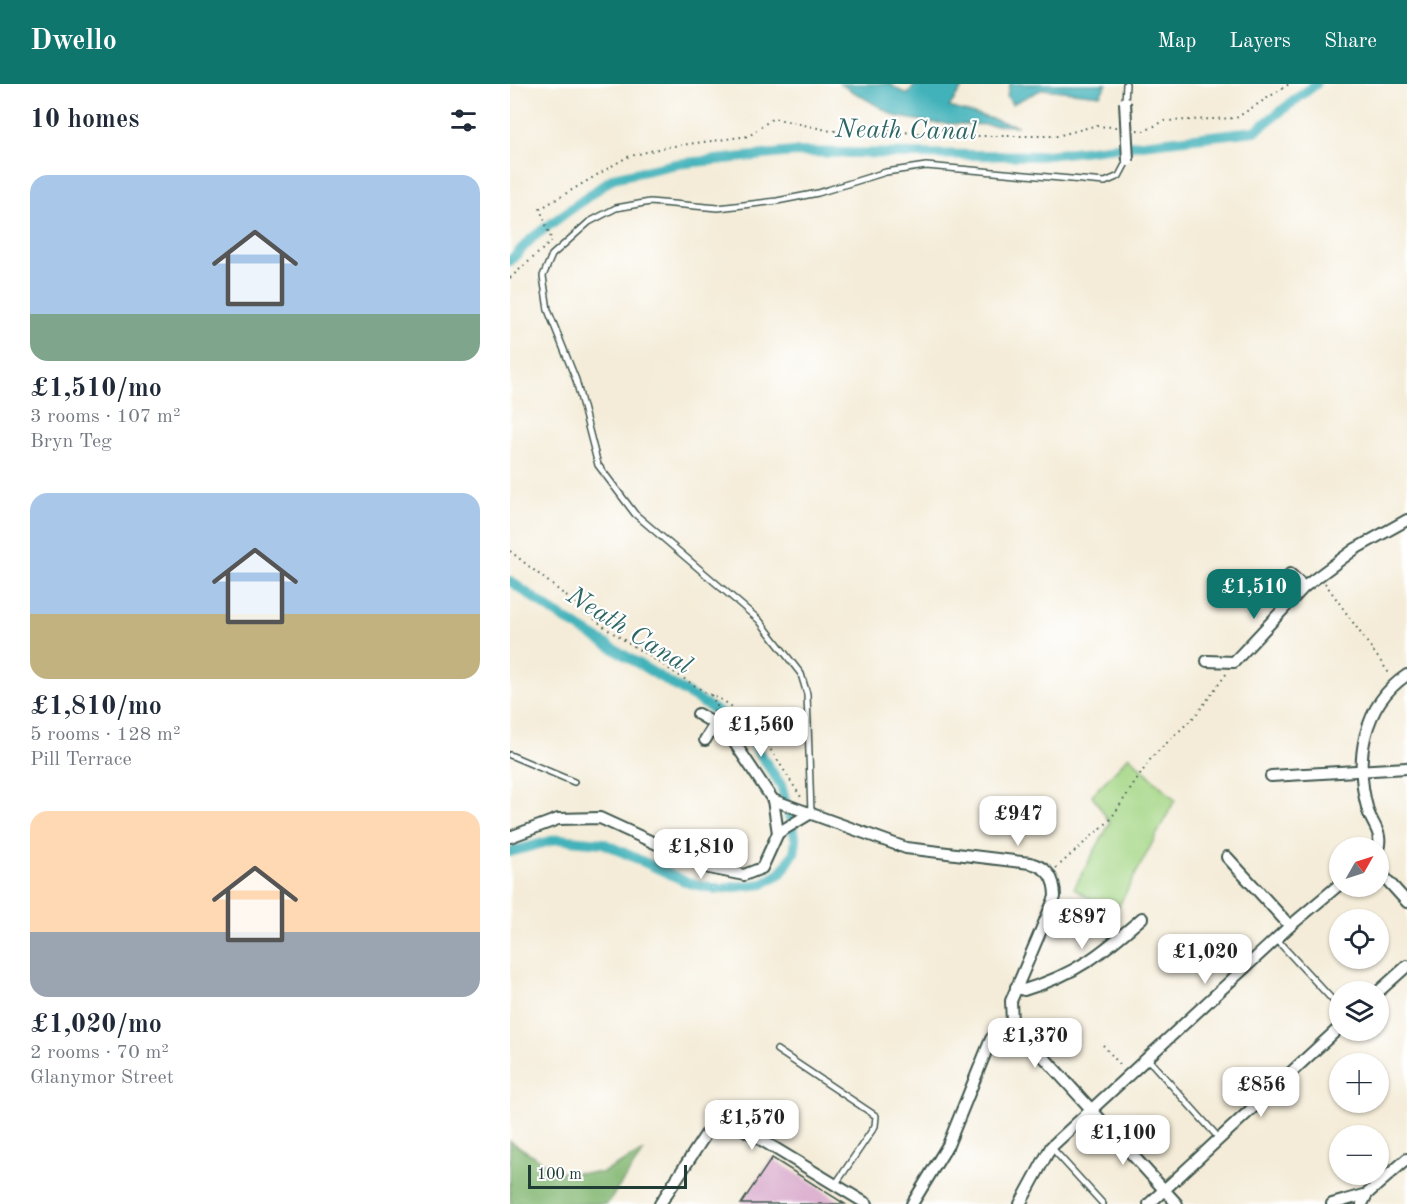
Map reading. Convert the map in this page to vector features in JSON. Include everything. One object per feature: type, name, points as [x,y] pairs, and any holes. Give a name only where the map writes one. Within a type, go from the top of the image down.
[{"type":"street","points":[[1125,102],[1128,161]]},
{"type":"street","points":[[1208,661],[1234,662],[1304,587],[1355,549],[1407,520]]},
{"type":"street","points":[[1290,574],[1304,587]]},
{"type":"street","points":[[1381,837],[1368,812],[1363,770],[1363,735],[1377,704],[1395,683],[1407,675]]},
{"type":"street","points":[[698,714],[715,724],[732,739],[775,801],[782,830]]},
{"type":"street","points":[[705,740],[715,724]]},
{"type":"street","points":[[1271,776],[1407,768]]},
{"type":"street","points":[[775,801],[891,844],[1040,865],[1049,873],[1055,886],[1054,897],[1016,987],[1011,1017],[991,1039],[948,1145],[912,1204]]},
{"type":"street","points":[[510,837],[558,819],[600,818],[710,868],[744,875],[762,868],[782,830],[812,813]]},
{"type":"street","points":[[1227,857],[1290,926]]},
{"type":"street","points":[[1389,882],[1407,902]]},
{"type":"street","points":[[1020,1204],[1051,1147],[1290,926],[1329,893]]},
{"type":"street","points":[[1016,987],[1024,990],[1072,972],[1089,962],[1142,918]]},
{"type":"street","points":[[1389,982],[1407,966]]},
{"type":"street","points":[[1011,1017],[1090,1109],[1177,1204]]},
{"type":"street","points":[[1149,1204],[1218,1137],[1329,1037]]},
{"type":"street","points":[[660,1204],[710,1128],[720,1121],[730,1121],[867,1204]]},
{"type":"street","points":[[1332,1204],[1365,1199],[1407,1160]]},
{"type":"lane","points":[[1125,102],[1126,84]]},
{"type":"lane","points":[[812,813],[807,694],[801,674],[759,620],[636,514],[598,465],[576,380],[548,310],[543,276],[552,255],[590,222],[616,208],[650,202],[718,208],[777,201],[818,193],[886,172],[926,166],[1105,182],[1119,176],[1128,161]]},
{"type":"lane","points":[[510,754],[574,783]]},
{"type":"lane","points":[[1276,939],[1329,996]]},
{"type":"lane","points":[[777,1050],[876,1116],[875,1126],[835,1185]]},
{"type":"lane","points":[[1146,1058],[1218,1137]]},
{"type":"lane","points":[[1051,1147],[1103,1204]]},
{"type":"path","points":[[1136,130],[1145,131],[1164,121],[1236,118],[1289,84]]},
{"type":"path","points":[[510,278],[552,241],[540,208],[627,157],[666,147],[749,136],[773,118],[831,131],[891,131],[950,136],[1057,136],[1094,126],[1126,129]]},
{"type":"path","points":[[510,551],[607,629],[719,698],[757,730],[812,813]]},
{"type":"path","points":[[1320,576],[1395,683]]},
{"type":"path","points":[[1049,873],[1110,820],[1152,757],[1196,715],[1234,662]]},
{"type":"path","points":[[711,695],[717,706]]},
{"type":"path","points":[[1103,1046],[1129,1076]]},
{"type":"green space","points":[[1129,756],[1175,800],[1114,915],[1074,888],[1110,823],[1092,795]]},
{"type":"green space","points":[[510,1141],[558,1172],[602,1173],[644,1151],[607,1204],[510,1204]]},
{"type":"water","points":[[840,84],[890,84],[907,95],[916,84],[965,84],[949,107],[1018,126],[932,123],[895,116]]},
{"type":"water","points":[[1010,84],[1107,84],[1100,95],[1043,89],[1012,104],[1007,96]]},
{"type":"building","points":[[772,1158],[845,1204],[741,1204]]},
{"type":"waterway","name":"Neath Canal","points":[[510,261],[532,238],[613,178],[676,164],[793,152],[1038,156],[1255,131],[1316,84]]},
{"type":"waterway","name":"Neath Canal","points":[[510,581],[555,613],[741,726],[781,785],[796,840],[794,853],[781,873],[763,884],[716,889],[689,883],[603,843],[558,839],[510,852]]}]
